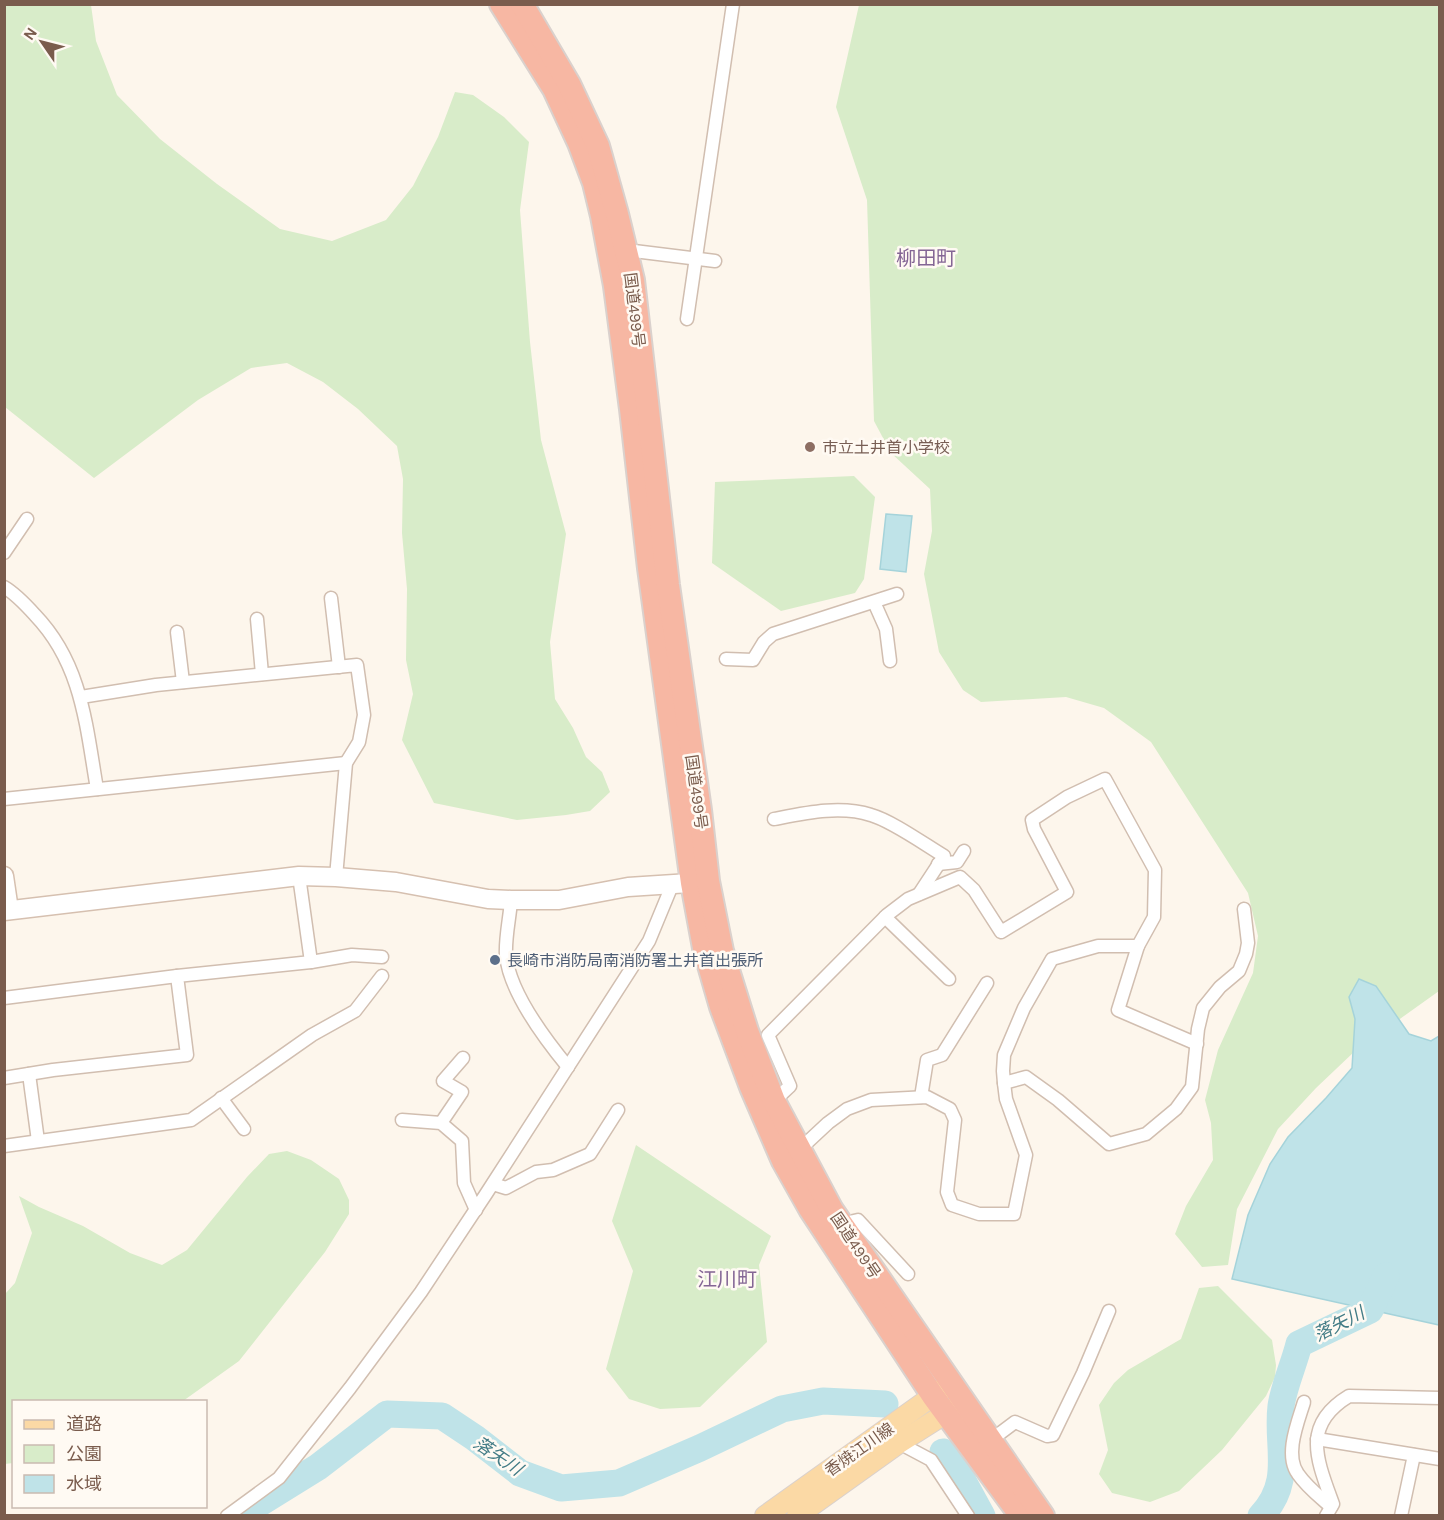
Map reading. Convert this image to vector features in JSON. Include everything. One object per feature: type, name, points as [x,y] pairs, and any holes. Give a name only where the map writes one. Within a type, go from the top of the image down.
[{"type":"highway","name":"国道499号","points":[[501,4],[554,89],[579,143],[594,183],[602,216],[615,286],[632,409],[649,568],[691,882],[704,948],[721,1007],[751,1087],[783,1161],[810,1209],[948,1404],[1021,1515]]},
{"type":"highway","name":"国道499号","points":[[522,4],[568,84],[598,146],[633,280],[668,585],[700,810],[691,882],[722,951],[747,1031],[774,1101],[841,1224],[952,1381],[948,1404]]},
{"type":"highway","name":"国道499号","points":[[948,1404],[991,1440],[1043,1515]]},
{"type":"main road","name":"香焼江川線","points":[[797,1515],[899,1443],[948,1404]]},
{"type":"main road","name":"香焼江川線","points":[[765,1515],[948,1404]]},
{"type":"street","points":[[687,319],[733,4]]},
{"type":"street","points":[[626,250],[715,261]]},
{"type":"street","points":[[4,553],[27,519]]},
{"type":"street","points":[[4,587],[28,608],[59,644],[71,669],[81,697],[97,789]]},
{"type":"street","points":[[726,659],[753,660],[772,634],[897,594]]},
{"type":"street","points":[[331,598],[339,667]]},
{"type":"street","points":[[874,602],[886,629],[890,661]]},
{"type":"street","points":[[257,619],[262,674]]},
{"type":"street","points":[[177,632],[183,682]]},
{"type":"street","points":[[81,697],[183,682],[357,665],[364,715],[359,742],[346,763],[336,877]]},
{"type":"street","points":[[4,799],[346,763]]},
{"type":"street","points":[[774,1101],[790,1086],[768,1035],[885,917],[908,899],[960,877],[974,890],[1001,932],[1067,892],[1034,829],[1032,820],[1067,798],[1105,779],[1155,870],[1154,917],[1138,946],[1118,1010],[1197,1044]]},
{"type":"street","points":[[774,819],[813,811],[874,816],[944,856],[918,895]]},
{"type":"street","points":[[938,864],[957,862],[964,851]]},
{"type":"street","points":[[4,876],[7,910],[299,876],[396,882],[488,899],[511,900],[559,900],[628,887],[691,882]]},
{"type":"street","points":[[299,876],[311,962]]},
{"type":"street","points":[[229,1515],[279,1478],[350,1388],[421,1292],[649,941],[691,882]]},
{"type":"street","points":[[511,900],[506,954],[510,974],[528,1011],[547,1041],[568,1067]]},
{"type":"street","points":[[1004,1083],[1026,1077],[1059,1100],[1110,1144],[1146,1134],[1170,1115],[1192,1087],[1203,1008],[1220,987],[1239,970],[1246,954],[1248,943],[1244,909]]},
{"type":"street","points":[[885,917],[949,979]]},
{"type":"street","points":[[799,1150],[847,1109],[871,1100],[927,1097],[950,1109],[955,1120],[947,1192],[952,1205],[979,1214],[1014,1214],[1026,1155],[1006,1099],[1003,1071],[1004,1055],[1024,1008],[1052,959],[1098,946],[1138,946]]},
{"type":"street","points":[[4,998],[311,962],[352,955],[382,957]]},
{"type":"street","points":[[4,1078],[187,1054],[177,976]]},
{"type":"street","points":[[4,1146],[190,1120],[312,1035],[355,1011],[382,976]]},
{"type":"street","points":[[921,1097],[927,1060],[942,1055],[987,983]]},
{"type":"street","points":[[441,1123],[462,1092],[443,1081],[463,1058]]},
{"type":"street","points":[[29,1074],[38,1141]]},
{"type":"street","points":[[221,1098],[244,1129]]},
{"type":"street","points":[[493,1184],[506,1188],[536,1172],[553,1170],[590,1154],[618,1110]]},
{"type":"street","points":[[402,1120],[441,1123],[462,1141],[464,1183],[476,1210]]},
{"type":"street","points":[[841,1224],[858,1220],[908,1274]]},
{"type":"street","points":[[991,1440],[1015,1422],[1047,1436],[1053,1435],[1083,1373],[1109,1311]]},
{"type":"street","points":[[1304,1402],[1294,1439],[1293,1460],[1296,1473],[1329,1511],[1333,1504],[1322,1471],[1317,1439],[1325,1414],[1349,1396],[1440,1398]]},
{"type":"street","points":[[1317,1439],[1440,1459]]},
{"type":"street","points":[[899,1443],[931,1460],[968,1515]]},
{"type":"street","points":[[1401,1515],[1414,1455]]},
{"type":"green space","points":[[4,5],[91,5],[96,41],[117,95],[160,139],[217,184],[280,229],[332,241],[386,220],[413,186],[438,137],[455,92],[473,95],[504,117],[529,142],[520,210],[530,342],[541,440],[566,534],[550,642],[555,699],[573,728],[586,757],[602,772],[610,792],[590,811],[517,820],[434,803],[402,740],[413,694],[406,660],[407,589],[402,533],[403,479],[397,446],[358,409],[323,382],[287,363],[251,368],[198,400],[94,478],[5,407]]},
{"type":"green space","points":[[859,5],[1439,5],[1439,991],[1355,1051],[1278,1129],[1237,1209],[1228,1265],[1202,1267],[1175,1234],[1186,1206],[1213,1160],[1211,1123],[1205,1100],[1218,1050],[1253,973],[1258,936],[1248,893],[1151,742],[1104,708],[1066,697],[981,702],[963,690],[939,652],[924,574],[932,531],[930,489],[891,453],[874,421],[867,200],[836,107]]},
{"type":"green space","points":[[854,476],[875,497],[864,579],[855,593],[781,611],[712,563],[715,482]]},
{"type":"green space","points":[[636,1145],[771,1236],[759,1265],[767,1342],[700,1407],[660,1409],[629,1399],[606,1369],[633,1271],[612,1221]]},
{"type":"green space","points":[[287,1151],[311,1160],[339,1179],[349,1200],[349,1214],[325,1252],[239,1361],[184,1400],[12,1400],[12,1463],[5,1464],[5,1294],[15,1283],[32,1233],[19,1196],[83,1226],[130,1253],[162,1265],[187,1250],[269,1154]]},
{"type":"green space","points":[[1218,1286],[1272,1340],[1276,1365],[1275,1377],[1266,1396],[1222,1450],[1179,1491],[1150,1502],[1112,1493],[1099,1474],[1108,1450],[1099,1405],[1114,1383],[1128,1370],[1181,1339],[1199,1288]]},
{"type":"water","points":[[886,514],[912,516],[906,572],[880,569]]},
{"type":"water","points":[[1359,979],[1376,986],[1409,1034],[1431,1041],[1439,1036],[1439,1325],[1232,1279],[1248,1215],[1270,1164],[1288,1137],[1352,1068],[1355,1019],[1349,997]]},
{"type":"waterway","name":"落矢川","points":[[1261,1516],[1271,1503],[1281,1477],[1281,1406],[1299,1344],[1370,1310],[1386,1276]]},
{"type":"waterway","name":"落矢川","points":[[239,1516],[318,1467],[387,1414],[442,1416],[520,1473],[561,1488],[619,1483],[782,1409],[823,1401],[885,1404]]},
{"type":"waterway","name":"落矢川","points":[[943,1452],[957,1470],[982,1516]]},
{"type":"place","name":"市立土井首小学校","points":[[810,447]]},
{"type":"place","name":"長崎市消防局南消防署土井首出張所","points":[[495,960]]},
{"type":"district","name":"柳田町","points":[[926,258]]},
{"type":"district","name":"江川町","points":[[727,1279]]}]
